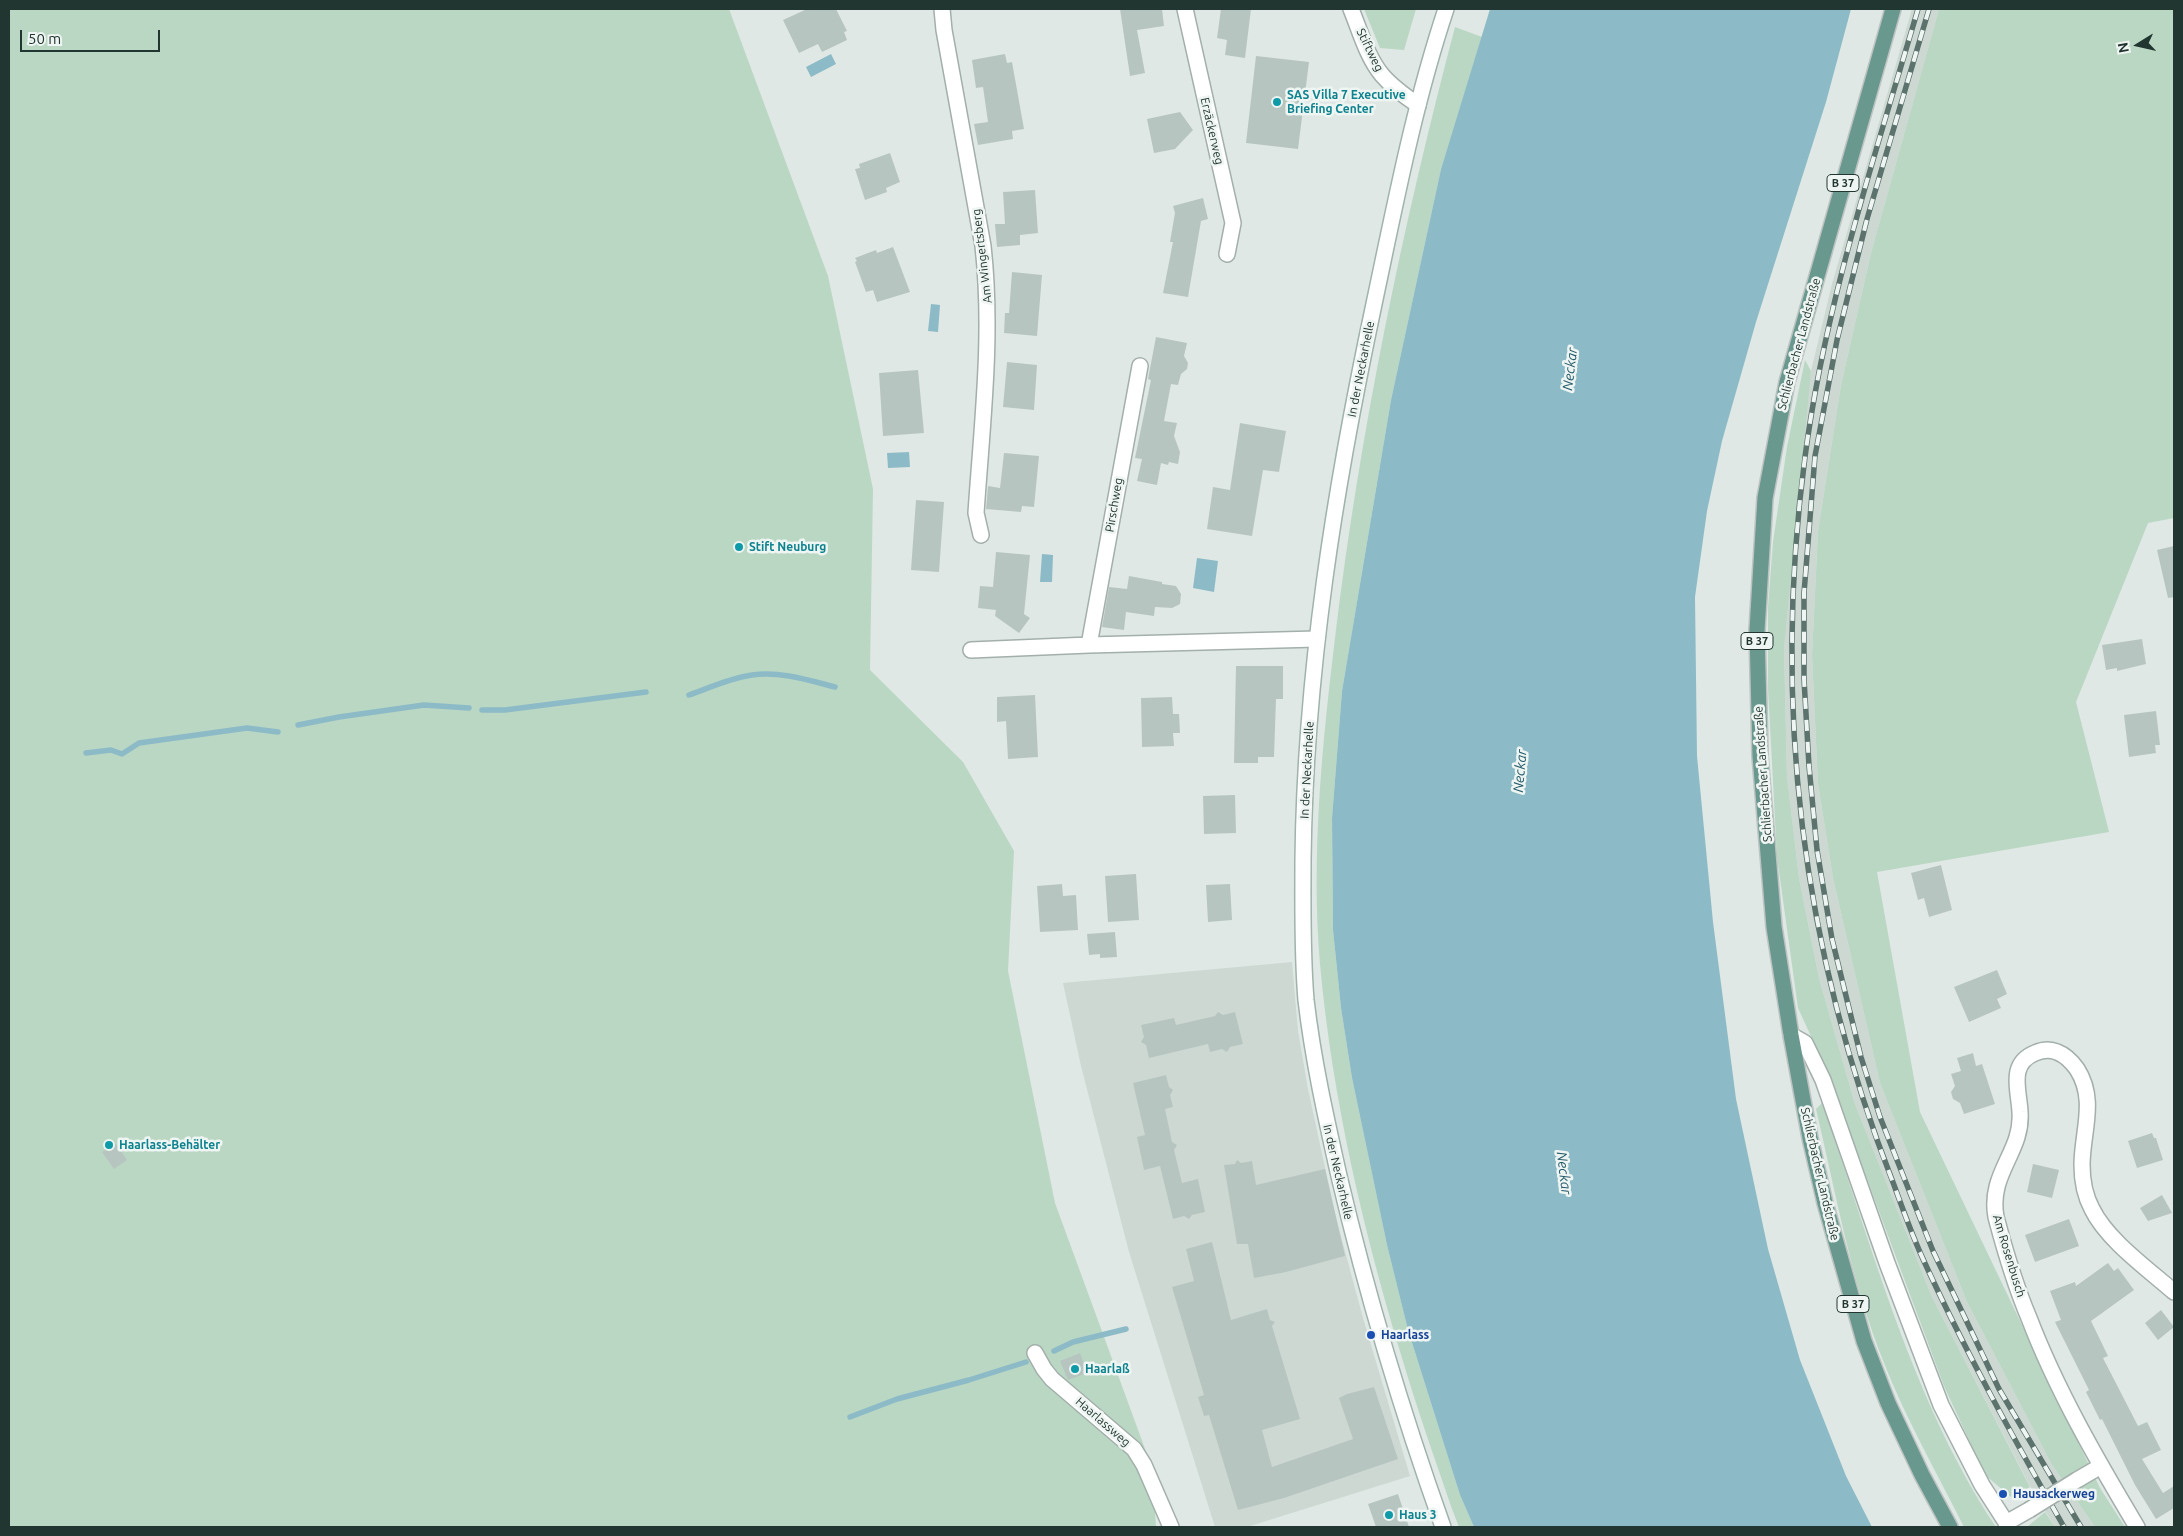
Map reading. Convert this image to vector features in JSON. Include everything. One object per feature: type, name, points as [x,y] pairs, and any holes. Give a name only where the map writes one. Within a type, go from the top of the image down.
[{"type":"main road","name":"Schlierbacher Landstraße","points":[[1893,9],[1787,382],[1765,498],[1757,630],[1760,756],[1774,927],[1810,1138],[1825,1203],[1864,1341],[1888,1403],[1922,1475],[1950,1527]]},
{"type":"street","name":"Am Wingertsberg","points":[[942,9],[944,30],[983,246],[986,274],[988,334],[976,513],[981,535]]},
{"type":"street","name":"Erzäckerweg","points":[[1185,9],[1233,223],[1226,254]]},
{"type":"street","name":"Stiftweg","points":[[1351,9],[1370,54],[1382,75],[1395,89],[1418,105]]},
{"type":"street","name":"In der Neckarhelle","points":[[1443,1527],[1400,1398],[1366,1280],[1326,1120],[1312,1046],[1303,954],[1306,766],[1317,639],[1336,503],[1362,360],[1418,105],[1446,9]]},
{"type":"street","name":"Pirschweg","points":[[1089,645],[1140,366]]},
{"type":"street","points":[[972,650],[1317,639]]},
{"type":"street","points":[[1791,1035],[1806,1043],[1823,1080],[1887,1263],[1941,1405],[1982,1485],[2007,1525],[2028,1510],[2101,1466],[2137,1527]]},
{"type":"street","name":"Am Rosenbusch","points":[[2101,1466],[2048,1362],[2028,1318],[1994,1207],[1995,1188],[2016,1140],[2021,1122],[2016,1072],[2030,1055],[2052,1050],[2064,1056],[2075,1067],[2085,1089],[2088,1103],[2082,1164],[2084,1186],[2090,1206],[2105,1230],[2174,1292]]},
{"type":"street","name":"Haarlassweg","points":[[1035,1353],[1052,1379],[1124,1439],[1139,1455],[1171,1527]]},
{"type":"shaded area","points":[[1912,9],[1939,9],[1871,253],[1841,385],[1818,531],[1812,655],[1818,784],[1833,878],[1880,1083],[1967,1302],[2052,1465],[2095,1527],[2055,1527],[2030,1486],[1932,1297],[1855,1104],[1819,978],[1799,878],[1787,776],[1784,648],[1790,533],[1800,441],[1811,371],[1832,284]]},
{"type":"shaded area","points":[[1292,962],[1298,1031],[1308,1089],[1336,1218],[1363,1318],[1410,1476],[1247,1527],[1215,1527],[1129,1252],[1081,1066],[1063,983]]},
{"type":"green space","points":[[9,9],[729,9],[828,276],[873,489],[870,670],[963,762],[1014,851],[1008,971],[1055,1203],[1152,1468],[1156,1527],[9,1527]]},
{"type":"green space","points":[[1364,9],[1416,9],[1404,50],[1380,48]]},
{"type":"green space","points":[[1939,9],[2174,9],[2174,518],[2148,523],[2076,702],[2109,832],[1877,872],[1920,1112],[2100,1488],[2125,1527],[2095,1527],[2052,1465],[1967,1302],[1880,1083],[1833,878],[1818,784],[1812,655],[1818,531],[1841,385],[1871,253]]},
{"type":"green space","points":[[1455,27],[1482,37],[1441,169],[1391,400],[1342,691],[1332,818],[1333,930],[1341,1008],[1352,1078],[1387,1245],[1408,1330],[1460,1495],[1474,1527],[1459,1527],[1452,1509],[1408,1377],[1374,1261],[1362,1212],[1341,1113],[1325,1014],[1320,964],[1317,882],[1319,801],[1326,719],[1345,561],[1357,483],[1384,330],[1400,254]]},
{"type":"green space","points":[[1805,360],[1811,371],[1784,648],[1787,776],[1799,878],[1819,978],[1855,1104],[1932,1297],[2030,1487],[2011,1497],[1985,1475],[1944,1386],[1826,1069],[1798,1008],[1777,857],[1768,688],[1768,607],[1773,542],[1787,447]]},
{"type":"green space","points":[[1822,1103],[1877,1267],[1917,1375],[1940,1427],[1966,1478],[1996,1527],[1964,1527],[1912,1425],[1884,1363],[1862,1301],[1845,1237],[1816,1109]]},
{"type":"green space","points":[[2045,1512],[2055,1527],[2028,1526]]},
{"type":"water","name":"Neckar","points":[[1490,9],[1851,9],[1826,102],[1756,322],[1722,441],[1707,511],[1695,597],[1697,756],[1713,922],[1736,1099],[1768,1249],[1800,1360],[1846,1476],[1872,1527],[1474,1527],[1460,1495],[1408,1330],[1387,1245],[1352,1078],[1341,1008],[1333,930],[1332,818],[1342,691],[1391,400],[1441,169]]},
{"type":"water","points":[[831,54],[836,64],[811,77],[806,67]]},
{"type":"water","points":[[931,304],[940,305],[938,332],[928,331]]},
{"type":"water","points":[[909,452],[910,467],[888,468],[887,453]]},
{"type":"water","points":[[1042,554],[1053,555],[1052,582],[1040,582]]},
{"type":"water","points":[[1197,558],[1218,561],[1214,592],[1193,588]]},
{"type":"building","points":[[807,9],[836,9],[847,31],[844,32],[847,40],[822,52],[818,44],[799,53],[783,20]]},
{"type":"building","points":[[1120,9],[1162,9],[1164,26],[1137,30],[1145,73],[1130,76]]},
{"type":"building","points":[[1221,9],[1251,9],[1245,58],[1225,55],[1227,40],[1217,38]]},
{"type":"building","points":[[1005,54],[1007,63],[1012,62],[1024,129],[1012,131],[1013,139],[978,145],[974,124],[988,122],[983,87],[976,88],[972,60]]},
{"type":"building","name":"SAS Villa 7 Executive Briefing Center","points":[[1256,56],[1309,62],[1298,149],[1246,143]]},
{"type":"building","points":[[1180,112],[1193,130],[1175,149],[1154,153],[1147,119]]},
{"type":"building","points":[[890,153],[900,182],[886,188],[887,192],[865,200],[855,169],[860,168],[859,164]]},
{"type":"building","points":[[1035,190],[1038,233],[1020,235],[1020,245],[997,247],[995,224],[1005,224],[1003,192]]},
{"type":"building","points":[[1203,198],[1208,219],[1201,221],[1188,297],[1163,293],[1173,242],[1170,242],[1175,213],[1173,206]]},
{"type":"building","points":[[893,247],[910,292],[877,302],[873,290],[866,292],[855,258],[876,250],[877,253]]},
{"type":"building","points":[[1012,272],[1042,275],[1037,336],[1004,333],[1005,313],[1009,313]]},
{"type":"building","points":[[1156,337],[1187,343],[1184,356],[1188,363],[1187,369],[1181,374],[1178,385],[1171,384],[1164,421],[1177,423],[1174,436],[1180,452],[1178,464],[1169,462],[1168,465],[1161,463],[1157,485],[1137,481],[1142,459],[1135,458],[1151,380],[1148,379]]},
{"type":"building","points":[[1007,362],[1037,365],[1034,410],[1003,407]]},
{"type":"building","points":[[918,370],[924,433],[883,436],[879,373]]},
{"type":"building","points":[[1240,423],[1286,431],[1279,472],[1263,470],[1252,536],[1207,529],[1213,487],[1230,490]]},
{"type":"building","points":[[1004,453],[1039,456],[1034,507],[1022,506],[1021,512],[986,509],[988,486],[1000,488]]},
{"type":"building","points":[[916,500],[944,502],[939,572],[911,570]]},
{"type":"building","points":[[2174,546],[2174,597],[2168,598],[2157,550]]},
{"type":"building","points":[[996,552],[1030,555],[1024,614],[1030,618],[1019,633],[995,616],[996,610],[978,608],[980,586],[993,587]]},
{"type":"building","points":[[1129,576],[1176,586],[1181,594],[1180,604],[1172,608],[1155,607],[1154,616],[1126,612],[1124,630],[1102,627],[1109,587],[1127,589]]},
{"type":"building","points":[[2142,639],[2146,664],[2117,671],[2117,668],[2106,670],[2102,645]]},
{"type":"building","points":[[1236,666],[1283,666],[1283,699],[1276,699],[1274,757],[1258,757],[1258,763],[1234,763]]},
{"type":"building","points":[[1035,695],[1038,757],[1008,759],[1006,721],[997,722],[997,697]]},
{"type":"building","points":[[1172,697],[1173,714],[1179,714],[1180,733],[1173,733],[1174,746],[1142,747],[1141,698]]},
{"type":"building","points":[[2156,711],[2160,745],[2155,745],[2156,753],[2129,757],[2124,715]]},
{"type":"building","points":[[1235,795],[1236,833],[1204,834],[1203,796]]},
{"type":"building","points":[[1941,865],[1952,910],[1929,917],[1924,898],[1918,900],[1911,873]]},
{"type":"building","points":[[1136,874],[1139,920],[1108,922],[1105,876]]},
{"type":"building","points":[[1062,884],[1063,896],[1076,895],[1078,930],[1040,932],[1037,886]]},
{"type":"building","points":[[1230,884],[1232,920],[1208,922],[1206,885]]},
{"type":"building","points":[[1115,932],[1117,957],[1100,958],[1100,954],[1089,955],[1087,934]]},
{"type":"building","points":[[1997,970],[2007,994],[1997,999],[2001,1008],[1969,1022],[1954,987]]},
{"type":"building","points":[[1218,1012],[1223,1015],[1235,1012],[1243,1044],[1230,1047],[1227,1052],[1222,1049],[1210,1052],[1208,1044],[1149,1058],[1146,1045],[1141,1042],[1144,1037],[1141,1025],[1174,1018],[1176,1025],[1215,1016]]},
{"type":"building","points":[[1973,1053],[1976,1066],[1982,1064],[1995,1104],[1964,1114],[1960,1103],[1953,1099],[1951,1092],[1955,1086],[1951,1074],[1961,1071],[1957,1058]]},
{"type":"building","points":[[1166,1075],[1169,1087],[1173,1090],[1170,1095],[1173,1107],[1165,1109],[1172,1142],[1177,1145],[1174,1150],[1182,1183],[1198,1179],[1205,1212],[1192,1215],[1189,1219],[1184,1216],[1173,1219],[1160,1166],[1144,1170],[1137,1137],[1145,1135],[1133,1083]]},
{"type":"building","points":[[2152,1133],[2154,1138],[2156,1138],[2163,1160],[2137,1168],[2128,1141]]},
{"type":"building","name":"Haarlass-Behälter","points":[[116,1144],[127,1160],[114,1169],[102,1152]]},
{"type":"building","points":[[1237,1160],[1241,1163],[1252,1161],[1256,1185],[1325,1169],[1345,1256],[1286,1272],[1254,1278],[1248,1244],[1237,1244],[1224,1165],[1235,1164]]},
{"type":"building","points":[[2033,1164],[2059,1170],[2052,1198],[2027,1192]]},
{"type":"building","points":[[2162,1195],[2172,1213],[2148,1221],[2140,1208]]},
{"type":"building","points":[[2069,1219],[2079,1246],[2035,1262],[2025,1235]]},
{"type":"building","points":[[1212,1242],[1231,1320],[1267,1309],[1270,1320],[1275,1322],[1272,1326],[1300,1419],[1262,1430],[1272,1467],[1353,1439],[1339,1398],[1374,1387],[1398,1459],[1284,1498],[1238,1510],[1209,1415],[1204,1416],[1198,1397],[1204,1395],[1172,1287],[1194,1281],[1186,1249]]},
{"type":"building","points":[[2108,1263],[2114,1271],[2118,1268],[2134,1290],[2091,1321],[2108,1356],[2103,1358],[2138,1426],[2147,1422],[2161,1450],[2142,1459],[2163,1493],[2174,1486],[2174,1508],[2156,1519],[2135,1485],[2102,1419],[2100,1420],[2086,1392],[2089,1390],[2055,1322],[2061,1320],[2050,1291],[2075,1282],[2076,1286]]},
{"type":"building","points":[[2161,1310],[2174,1327],[2158,1340],[2145,1323]]},
{"type":"building","name":"Haarlaß","points":[[1080,1353],[1087,1373],[1068,1380],[1060,1361]]},
{"type":"building","name":"Haus 3","points":[[1398,1494],[1409,1527],[1376,1527],[1368,1504]]},
{"type":"waterway","points":[[689,695],[736,678],[762,674],[794,677],[835,687]]},
{"type":"waterway","points":[[482,710],[505,710],[646,692]]},
{"type":"waterway","points":[[298,725],[424,705],[469,708]]},
{"type":"waterway","points":[[86,753],[111,750],[122,754],[139,743],[247,728],[278,732]]},
{"type":"waterway","points":[[1054,1351],[1073,1342],[1126,1329]]},
{"type":"waterway","points":[[850,1417],[897,1399],[969,1380],[1026,1362]]},
{"type":"railway","points":[[1918,9],[1838,287],[1814,400],[1805,457],[1796,550],[1792,643],[1794,735],[1803,827],[1817,917],[1837,1008],[1862,1097],[1904,1213],[1923,1259],[2008,1428],[2064,1527]]},
{"type":"railway","points":[[1929,9],[1867,219],[1837,340],[1815,456],[1804,593],[1804,679],[1809,766],[1817,850],[1832,939],[1861,1057],[1880,1117],[1933,1251],[1999,1389],[2081,1527]]},
{"type":"place","name":"SAS Villa 7 Executive Briefing Center","points":[[1277,102]]},
{"type":"place","name":"Stift Neuburg","points":[[739,547]]},
{"type":"place","name":"Haarlass-Behälter","points":[[109,1145]]},
{"type":"place","name":"Haarlass","points":[[1371,1335]]},
{"type":"place","name":"Haarlaß","points":[[1075,1369]]},
{"type":"place","name":"Hausackerweg","points":[[2003,1494]]},
{"type":"place","name":"Haus 3","points":[[1389,1515]]}]
